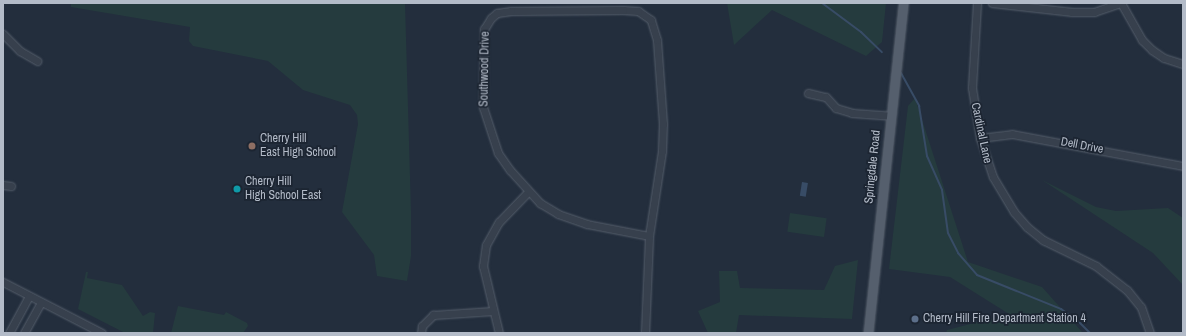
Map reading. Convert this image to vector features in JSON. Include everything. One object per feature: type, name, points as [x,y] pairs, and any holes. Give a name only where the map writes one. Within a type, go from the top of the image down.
[{"type":"main road","name":"Springdale Road","points":[[868,333],[903,3]]},
{"type":"street","name":"Cardinal Lane","points":[[977,3],[972,88],[980,138],[993,177],[1014,212],[1027,227],[1043,240],[1096,266],[1127,290],[1141,306],[1150,333]]},
{"type":"street","points":[[992,3],[1072,12],[1094,12],[1121,3],[1142,40],[1152,50],[1164,58],[1183,64]]},
{"type":"street","name":"Southwood Drive","points":[[645,333],[649,236],[662,151],[663,124],[656,34],[651,20],[638,11],[511,11],[497,14],[486,23],[483,66],[485,114],[498,153],[528,192],[558,214],[587,224],[649,236]]},
{"type":"street","points":[[3,34],[20,51],[36,61]]},
{"type":"street","points":[[808,93],[826,97],[836,108],[852,113],[891,116]]},
{"type":"street","name":"Dell Drive","points":[[980,138],[1018,135],[1183,166]]},
{"type":"street","points":[[499,333],[483,266],[486,246],[499,222],[528,192]]},
{"type":"street","points":[[3,282],[102,333]]},
{"type":"street","points":[[9,333],[29,296]]},
{"type":"street","points":[[24,333],[41,302]]},
{"type":"street","points":[[421,333],[422,326],[433,315],[493,311]]},
{"type":"green space","points":[[71,3],[405,3],[411,212],[411,256],[407,281],[377,276],[374,255],[342,212],[358,124],[357,115],[350,105],[303,90],[268,61],[193,46],[189,41],[190,27],[71,7]]},
{"type":"green space","points":[[727,3],[886,3],[882,42],[866,56],[772,10],[734,45]]},
{"type":"green space","points":[[915,98],[968,262],[1042,287],[1083,333],[946,333],[947,330],[1009,314],[950,277],[889,269],[908,106]]},
{"type":"green space","points":[[1042,180],[1096,207],[1116,211],[1168,208],[1183,218],[1183,285],[1153,253]]},
{"type":"green space","points":[[790,213],[827,218],[824,237],[787,232]]},
{"type":"green space","points":[[858,260],[852,319],[739,315],[736,333],[708,333],[698,311],[720,302],[719,271],[737,271],[740,288],[824,290],[835,266]]},
{"type":"green space","points":[[86,272],[88,272],[87,278],[122,285],[143,316],[150,312],[155,313],[153,333],[125,333],[78,309]]},
{"type":"green space","points":[[178,306],[224,315],[226,312],[247,323],[248,326],[243,333],[171,333]]},
{"type":"water","points":[[802,182],[808,183],[806,197],[800,196]]},
{"type":"waterway","points":[[822,3],[861,32],[882,52]]},
{"type":"waterway","points":[[901,73],[919,106],[927,156],[942,190],[948,233],[958,253],[977,275],[1061,309],[1077,320],[1090,333]]},
{"type":"place","name":"Cherry Hill East High School","points":[[252,146]]},
{"type":"place","name":"Cherry Hill High School East","points":[[237,189]]},
{"type":"place","name":"Cherry Hill Fire Department Station 4","points":[[915,319]]}]
